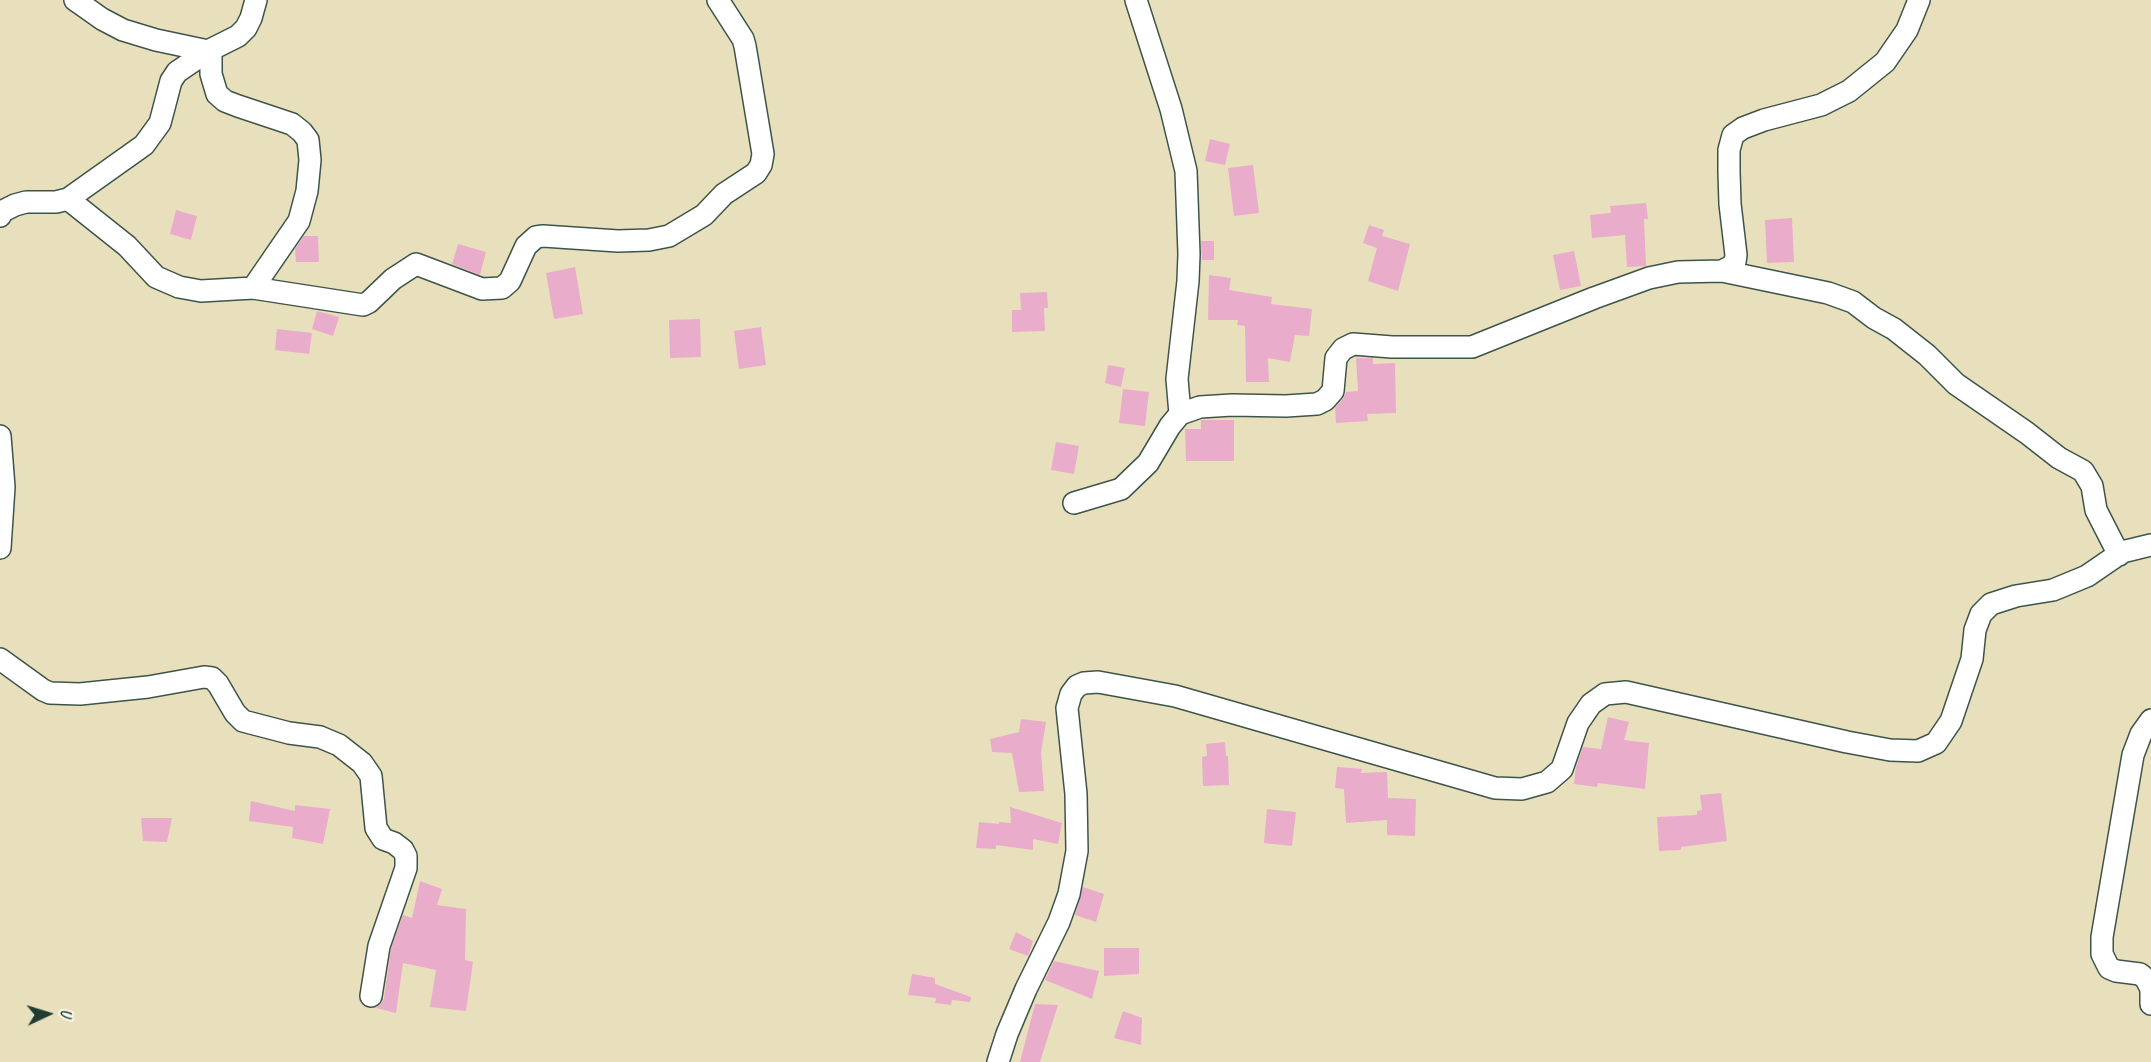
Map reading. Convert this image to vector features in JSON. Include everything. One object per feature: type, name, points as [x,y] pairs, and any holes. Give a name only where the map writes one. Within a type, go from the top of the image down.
[{"type":"street","points":[[75,0],[102,19],[123,30],[156,40],[210,51]]},
{"type":"street","points":[[0,216],[3,211],[26,202],[56,202],[68,199],[144,145],[160,123],[164,100],[177,72],[237,36],[246,28],[256,0]]},
{"type":"street","points":[[68,199],[127,246],[156,277],[167,283],[201,291],[253,288],[363,305],[393,279],[416,264],[483,289],[502,288],[510,280],[526,246],[536,237],[618,241],[649,240],[669,236],[704,215],[724,194],[756,173],[761,165],[763,154],[745,46],[743,39],[718,0]]},
{"type":"street","points":[[1136,0],[1171,109],[1186,171],[1189,254],[1177,379],[1180,414]]},
{"type":"street","points":[[1722,271],[1735,262],[1736,255],[1729,172],[1729,150],[1733,135],[1743,128],[1764,120],[1821,105],[1849,91],[1885,62],[1907,30],[1918,0]]},
{"type":"street","points":[[210,51],[211,74],[217,94],[225,101],[292,124],[308,140],[310,160],[308,191],[304,207],[298,221],[253,288]]},
{"type":"street","points":[[1074,503],[1121,489],[1148,463],[1170,426],[1180,414],[1200,407],[1286,406],[1317,404],[1325,400],[1333,391],[1336,358],[1343,349],[1353,344],[1392,347],[1472,347],[1649,278],[1678,272],[1722,271],[1827,293],[1853,302],[1874,318],[1893,328],[1927,355],[1956,384],[2059,458],[2083,471],[2091,486],[2096,510],[2119,555]]},
{"type":"street","points":[[0,436],[2,487],[0,548]]},
{"type":"street","points":[[998,1062],[1010,1025],[1070,894],[1077,851],[1076,794],[1067,708],[1071,694],[1077,686],[1098,682],[1175,696],[1495,788],[1522,789],[1548,782],[1562,769],[1578,723],[1591,704],[1605,694],[1626,692],[1890,750],[1918,751],[1936,743],[1951,721],[1972,659],[1975,630],[1981,614],[1991,604],[2016,596],[2053,590],[2087,576],[2131,549],[2151,545]]},
{"type":"street","points":[[0,659],[50,693],[80,694],[148,687],[204,677],[212,678],[235,713],[243,720],[289,733],[320,737],[339,745],[362,763],[371,776],[376,828],[383,839],[394,843],[403,850],[406,856],[406,868],[380,946],[371,996]]},
{"type":"street","points":[[2151,720],[2141,734],[2133,756],[2102,937],[2102,954],[2109,968],[2140,974],[2146,979],[2151,988],[2151,1004]]},
{"type":"building","points":[[1210,139],[1230,144],[1225,165],[1205,161]]},
{"type":"building","points":[[1253,165],[1259,213],[1234,216],[1228,168]]},
{"type":"building","points":[[1646,203],[1648,219],[1644,219],[1646,266],[1627,267],[1625,235],[1592,238],[1590,215],[1611,213],[1610,206]]},
{"type":"building","points":[[176,210],[197,216],[191,240],[170,234]]},
{"type":"building","points":[[1792,218],[1794,262],[1767,263],[1765,220]]},
{"type":"building","points":[[1369,225],[1384,230],[1382,236],[1410,244],[1398,291],[1368,281],[1377,248],[1363,243]]},
{"type":"building","points":[[304,236],[318,236],[319,262],[296,262],[295,249]]},
{"type":"building","points":[[1201,241],[1214,241],[1214,260],[1202,260]]},
{"type":"building","points":[[458,244],[486,252],[480,275],[452,264]]},
{"type":"building","points":[[1574,251],[1581,286],[1560,290],[1553,255]]},
{"type":"building","points":[[575,267],[583,314],[554,319],[546,273]]},
{"type":"building","points":[[1209,275],[1231,278],[1229,290],[1272,297],[1271,304],[1312,309],[1309,336],[1295,335],[1290,362],[1268,358],[1269,382],[1246,382],[1245,326],[1237,325],[1238,320],[1208,320]]},
{"type":"building","points":[[1047,292],[1048,308],[1044,308],[1045,331],[1012,332],[1012,310],[1021,310],[1020,293]]},
{"type":"building","points":[[317,311],[339,317],[333,336],[312,329]]},
{"type":"building","points":[[700,319],[701,357],[670,358],[669,320]]},
{"type":"building","points":[[761,327],[766,365],[739,369],[734,331]]},
{"type":"building","points":[[277,329],[312,333],[309,354],[275,350]]},
{"type":"building","points":[[1356,358],[1373,358],[1373,364],[1395,363],[1396,413],[1367,414],[1368,421],[1336,423],[1335,408],[1346,392],[1358,391]]},
{"type":"building","points":[[1108,365],[1125,368],[1121,387],[1105,383]]},
{"type":"building","points":[[1123,389],[1149,392],[1145,426],[1119,423]]},
{"type":"building","points":[[1201,420],[1234,420],[1234,461],[1186,461],[1185,429],[1201,429]]},
{"type":"building","points":[[1056,442],[1079,446],[1074,474],[1051,470]]},
{"type":"building","points":[[1608,717],[1629,722],[1624,740],[1649,743],[1645,789],[1598,783],[1597,787],[1574,784],[1576,767],[1583,747],[1601,749]]},
{"type":"building","points":[[1021,719],[1046,722],[1041,753],[1044,791],[1019,792],[1012,753],[992,752],[990,739],[1019,732]]},
{"type":"building","points":[[1225,742],[1229,785],[1203,786],[1202,757],[1207,756],[1206,744]]},
{"type":"building","points":[[1337,767],[1362,769],[1361,773],[1387,772],[1388,798],[1416,799],[1415,836],[1387,835],[1387,820],[1346,823],[1344,789],[1335,788]]},
{"type":"building","points":[[1721,793],[1727,841],[1681,847],[1681,850],[1659,851],[1657,817],[1697,815],[1697,811],[1702,810],[1700,795]]},
{"type":"building","points":[[251,801],[295,811],[295,805],[330,809],[323,844],[292,838],[293,827],[249,821]]},
{"type":"building","points":[[1010,807],[1062,823],[1058,844],[1033,839],[1033,850],[996,845],[996,849],[976,848],[979,822],[1011,823]]},
{"type":"building","points":[[1267,809],[1296,812],[1292,846],[1264,843]]},
{"type":"building","points":[[141,818],[172,818],[167,842],[143,841]]},
{"type":"building","points":[[420,881],[442,889],[437,905],[466,909],[465,960],[473,962],[466,1011],[430,1007],[436,970],[403,963],[396,1013],[376,1008],[384,998],[391,949],[403,915],[412,918]]},
{"type":"building","points":[[1083,887],[1104,894],[1096,922],[1075,915]]},
{"type":"building","points":[[1016,932],[1033,941],[1028,956],[1009,949]]},
{"type":"building","points":[[1104,948],[1139,948],[1139,974],[1104,976]]},
{"type":"building","points":[[1054,961],[1099,971],[1092,999],[1045,980]]},
{"type":"building","points":[[912,974],[935,978],[935,984],[971,997],[970,1002],[952,1000],[951,1005],[935,1003],[936,998],[908,995]]},
{"type":"building","points":[[1035,1004],[1058,1005],[1040,1062],[1020,1062]]},
{"type":"building","points":[[1123,1011],[1142,1018],[1141,1045],[1114,1038]]}]
